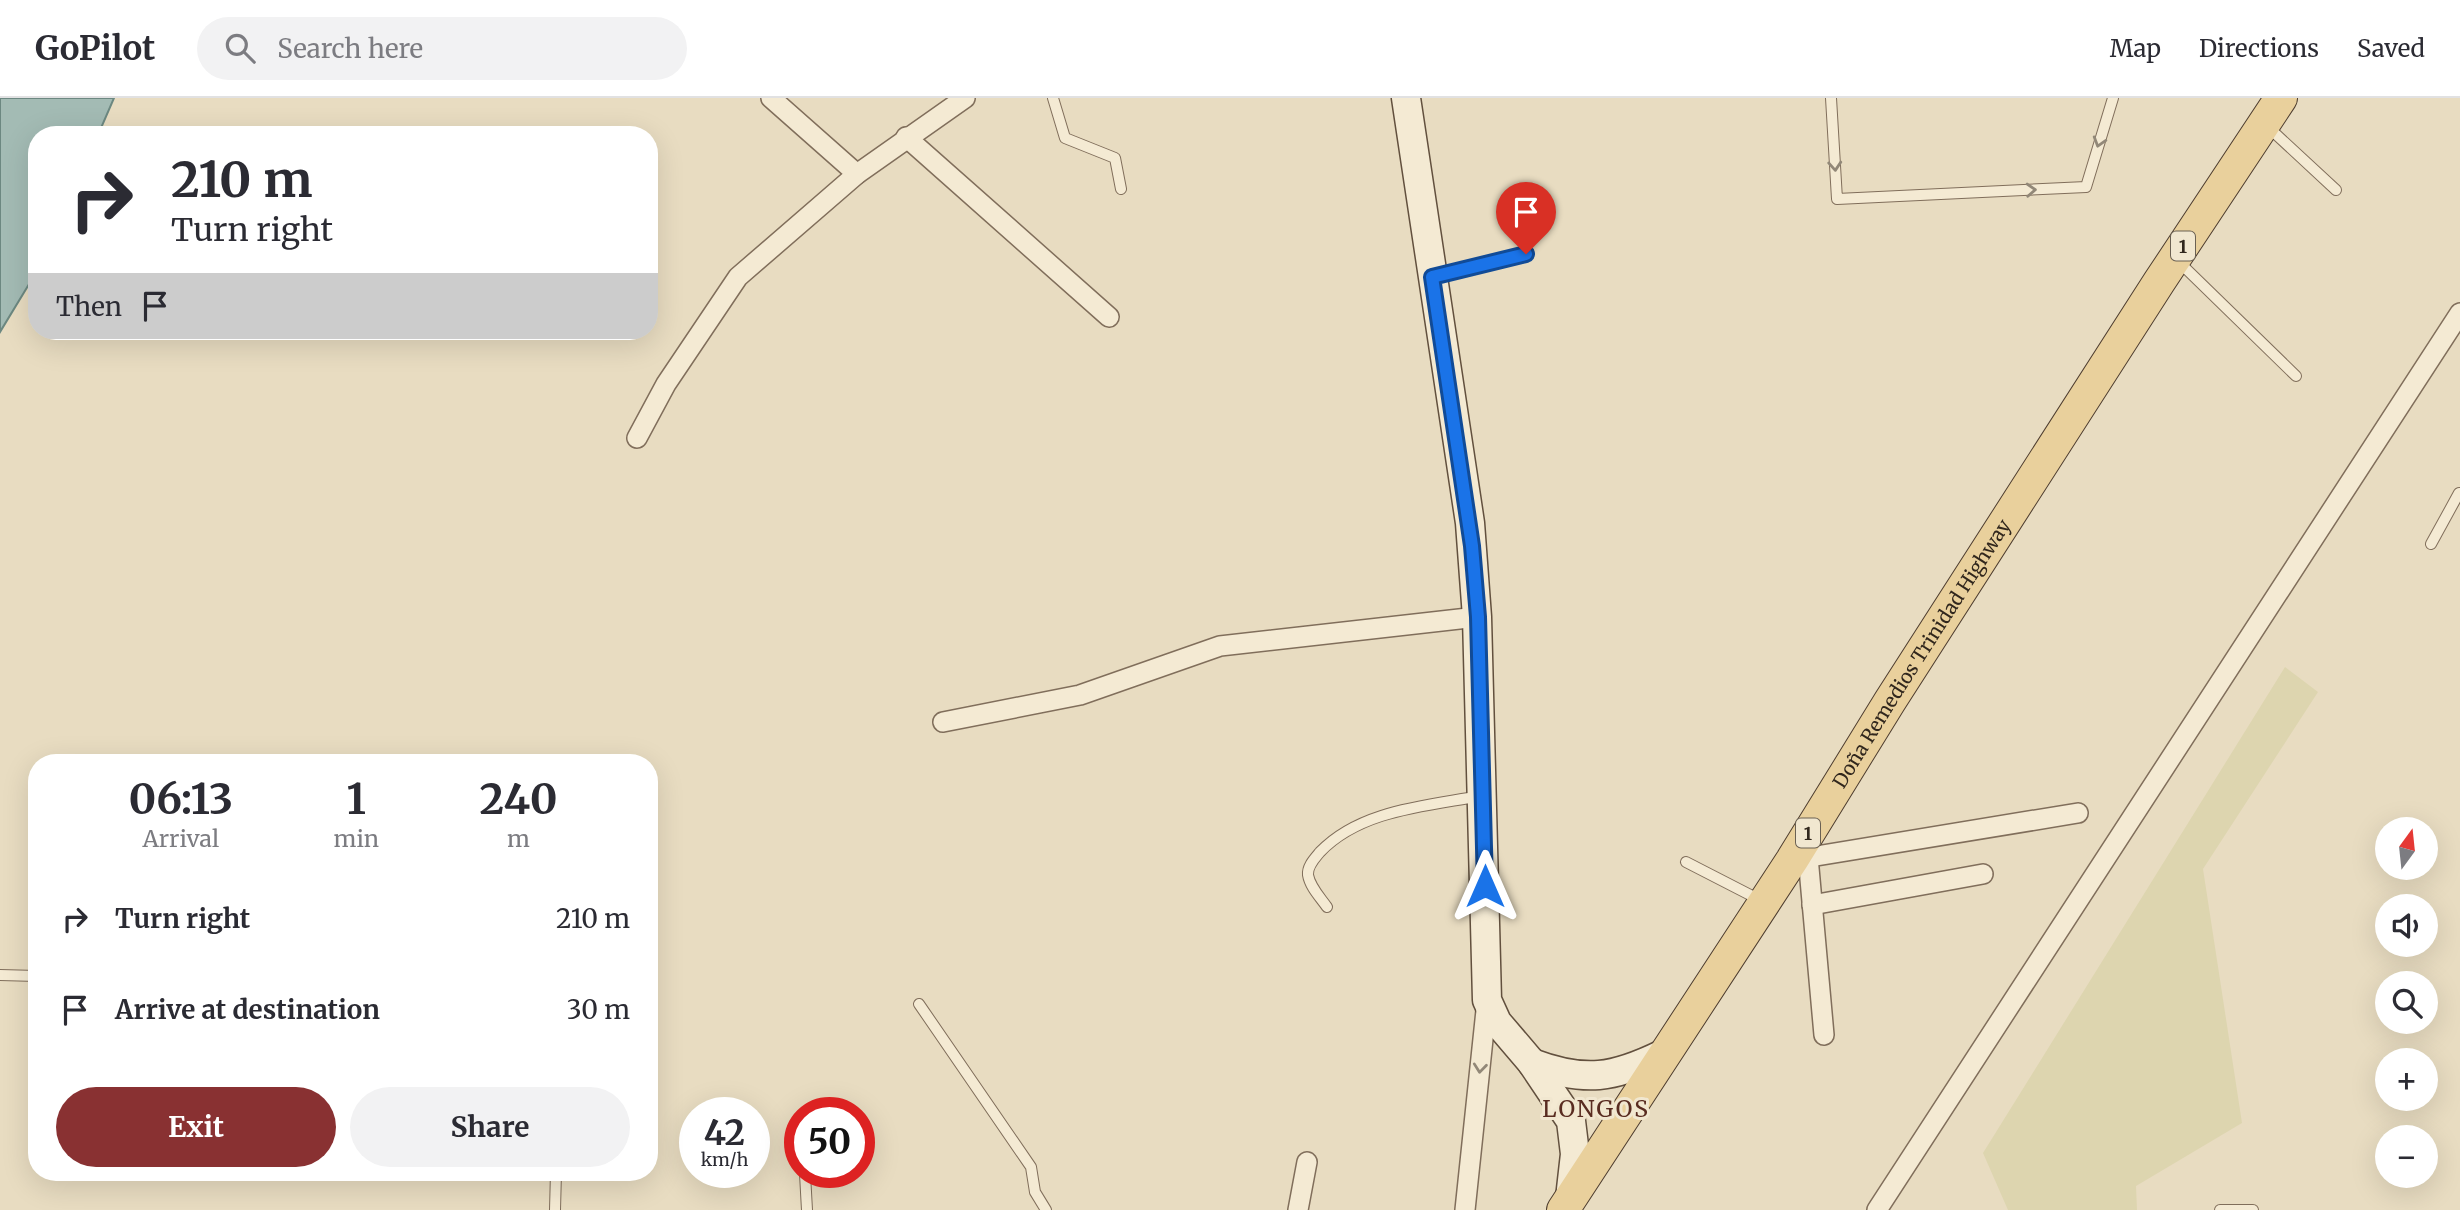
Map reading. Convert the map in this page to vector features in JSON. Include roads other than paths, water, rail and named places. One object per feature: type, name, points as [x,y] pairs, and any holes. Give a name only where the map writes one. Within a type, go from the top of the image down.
[{"type":"main road","points":[[1406,98],[1470,523],[1478,617],[1487,1000],[1497,1022],[1532,1063],[1571,1121],[1575,1154],[1566,1204]]},
{"type":"main road","name":"Doña Remedios Trinidad Highway","points":[[1566,1204],[1764,902],[1800,859],[1890,701],[2175,258],[2273,111]]},
{"type":"main road","points":[[1532,1063],[1576,1077],[1610,1076],[1663,1054]]},
{"type":"street","points":[[771,98],[857,174]]},
{"type":"street","points":[[637,438],[666,384],[738,277],[857,174],[965,98]]},
{"type":"street","points":[[906,137],[1110,317]]},
{"type":"street","points":[[1877,1210],[2460,313]]},
{"type":"street","points":[[943,722],[1080,695],[1220,646],[1478,617]]},
{"type":"street","points":[[1824,1035],[1812,905],[1800,859],[2078,813]]},
{"type":"street","points":[[1812,905],[1983,874]]},
{"type":"street","points":[[1465,1210],[1487,1000]]},
{"type":"street","points":[[1297,1210],[1307,1161]]},
{"type":"lane","points":[[1053,98],[1065,138],[1115,158],[1121,189]]},
{"type":"lane","points":[[1831,98],[1837,199],[2086,187],[2113,98]]},
{"type":"lane","points":[[2273,111],[2336,190]]},
{"type":"lane","points":[[1432,277],[1526,254]]},
{"type":"lane","points":[[2175,258],[2296,376]]},
{"type":"lane","points":[[2431,544],[2459,494]]},
{"type":"lane","points":[[1327,907],[1312,886],[1308,872],[1313,860],[1329,843],[1366,821],[1483,795]]},
{"type":"lane","points":[[1686,862],[1764,902]]},
{"type":"lane","points":[[0,975],[28,976]]},
{"type":"lane","points":[[919,1004],[1031,1167],[1035,1192],[1046,1210]]},
{"type":"lane","points":[[555,1210],[556,1181]]},
{"type":"lane","points":[[806,1188],[807,1210]]},
{"type":"lane","points":[[2220,1210],[2253,1210]]},
{"type":"water","points":[[0,98],[114,98],[102,126],[28,126],[28,286],[0,332]]},
{"type":"district","name":"LONGOS","points":[[1596,1108]]}]
